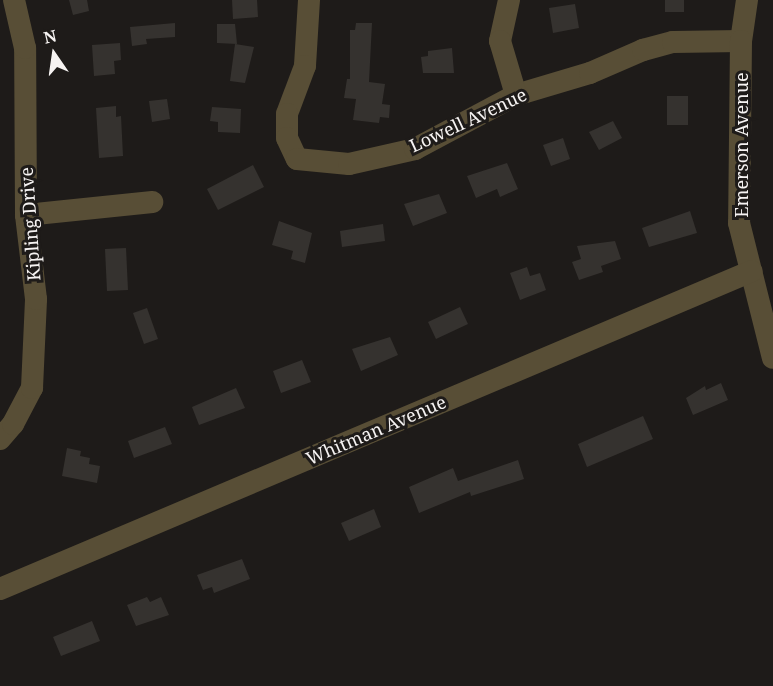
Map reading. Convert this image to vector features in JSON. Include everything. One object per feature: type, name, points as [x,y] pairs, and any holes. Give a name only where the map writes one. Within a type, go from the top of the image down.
[{"type":"street","name":"Kipling Drive","points":[[0,439],[13,424],[32,388],[36,299],[26,215],[25,48],[14,0]]},
{"type":"street","name":"Lowell Avenue","points":[[309,0],[305,66],[287,114],[287,138],[297,159],[349,164],[415,149],[516,94],[590,73],[673,42],[741,41]]},
{"type":"street","points":[[509,0],[500,41],[516,94]]},
{"type":"street","name":"Emerson Avenue","points":[[747,0],[741,41],[740,223],[773,358]]},
{"type":"street","points":[[26,215],[152,202]]},
{"type":"street","name":"Whitman Avenue","points":[[0,589],[752,272]]},
{"type":"building","points":[[69,0],[87,0],[89,11],[73,15]]},
{"type":"building","points":[[232,0],[257,0],[258,17],[233,19]]},
{"type":"building","points":[[665,0],[684,0],[684,12],[665,12]]},
{"type":"building","points":[[575,4],[579,28],[553,33],[549,8]]},
{"type":"building","points":[[175,23],[175,37],[146,39],[147,44],[132,46],[130,27]]},
{"type":"building","points":[[356,23],[372,23],[369,82],[385,84],[382,104],[390,105],[389,118],[380,117],[379,123],[353,120],[356,99],[344,98],[347,79],[350,79],[350,30],[355,30]]},
{"type":"building","points":[[217,24],[235,24],[237,44],[217,43]]},
{"type":"building","points":[[120,43],[121,60],[114,61],[115,74],[94,76],[92,45]]},
{"type":"building","points":[[235,44],[254,47],[245,83],[230,81]]},
{"type":"building","points":[[452,48],[454,73],[423,73],[421,57],[428,56],[428,51]]},
{"type":"building","points":[[667,96],[688,96],[688,125],[667,125]]},
{"type":"building","points":[[167,99],[170,119],[152,122],[149,101]]},
{"type":"building","points":[[116,106],[116,117],[121,116],[123,156],[99,158],[96,108]]},
{"type":"building","points":[[212,107],[241,109],[240,133],[218,132],[218,122],[210,121]]},
{"type":"building","points":[[613,121],[622,138],[599,150],[589,132]]},
{"type":"building","points":[[563,138],[570,159],[551,166],[543,145]]},
{"type":"building","points":[[507,163],[518,189],[500,197],[497,189],[476,198],[467,176]]},
{"type":"building","points":[[253,165],[264,187],[218,210],[207,189]]},
{"type":"building","points":[[439,194],[447,213],[413,226],[404,204]]},
{"type":"building","points":[[690,211],[697,233],[649,247],[642,228]]},
{"type":"building","points":[[279,221],[312,233],[305,263],[291,259],[293,251],[272,245]]},
{"type":"building","points":[[383,224],[385,241],[342,247],[340,231]]},
{"type":"building","points":[[615,241],[621,259],[601,266],[603,272],[579,280],[572,262],[581,259],[577,246]]},
{"type":"building","points":[[126,248],[128,290],[107,291],[105,249]]},
{"type":"building","points":[[527,267],[530,276],[540,273],[546,290],[520,300],[510,273]]},
{"type":"building","points":[[460,307],[468,324],[436,339],[428,322]]},
{"type":"building","points":[[147,308],[158,339],[144,344],[133,313]]},
{"type":"building","points":[[390,337],[398,355],[361,371],[352,349]]},
{"type":"building","points":[[302,360],[311,382],[281,393],[273,371]]},
{"type":"building","points":[[721,383],[728,400],[693,415],[686,398],[705,386],[706,390]]},
{"type":"building","points":[[236,388],[245,408],[199,425],[192,407]]},
{"type":"building","points":[[643,416],[653,439],[587,467],[578,444]]},
{"type":"building","points":[[165,427],[172,444],[134,458],[128,441]]},
{"type":"building","points":[[67,448],[81,451],[80,456],[90,458],[89,464],[100,466],[97,483],[62,476]]},
{"type":"building","points":[[518,460],[524,479],[471,496],[470,492],[419,513],[409,487],[453,468],[458,481]]},
{"type":"building","points":[[374,509],[381,527],[349,541],[341,523]]},
{"type":"building","points":[[242,559],[250,579],[214,593],[212,587],[203,590],[197,575]]},
{"type":"building","points":[[147,597],[150,602],[161,597],[169,615],[136,626],[127,605]]},
{"type":"building","points":[[92,621],[100,641],[61,656],[53,637]]}]
